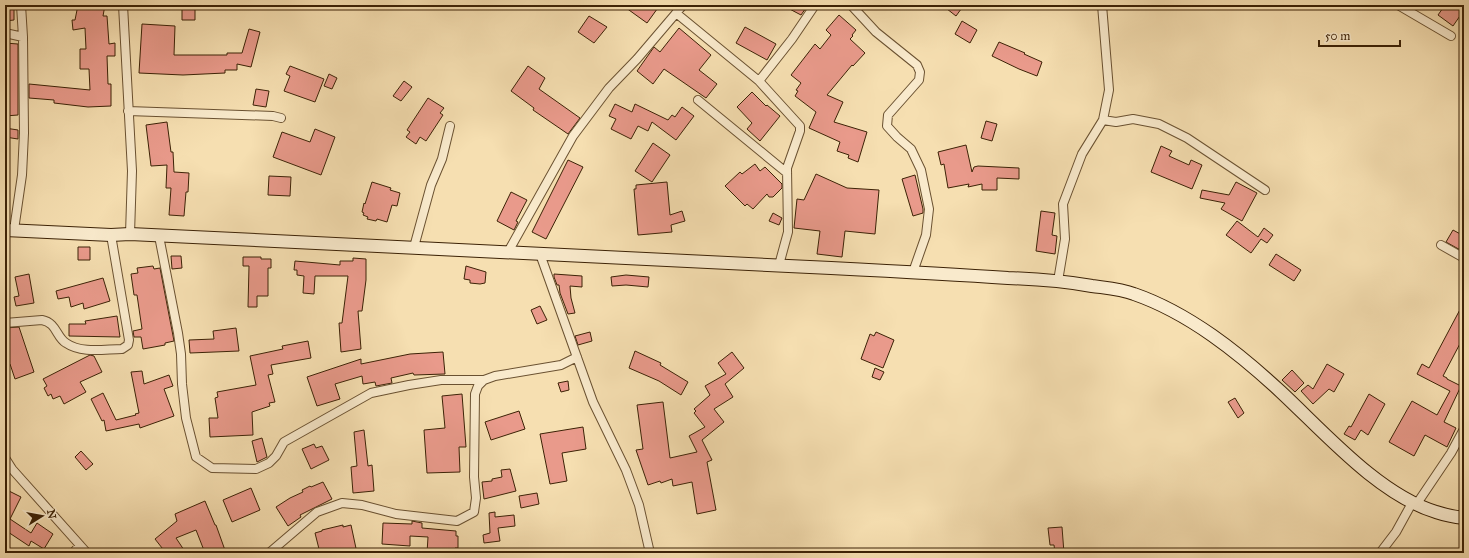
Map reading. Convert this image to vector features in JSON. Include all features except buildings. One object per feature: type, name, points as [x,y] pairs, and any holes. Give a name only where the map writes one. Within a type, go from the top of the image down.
[{"type":"main road","points":[[10,230],[414,247],[912,272],[1058,281],[1116,289],[1134,294],[1156,303],[1179,315],[1240,356],[1357,464],[1385,485],[1414,504],[1434,512],[1464,518]]},
{"type":"street","points":[[10,230],[22,175],[24,133],[23,37],[21,5]]},
{"type":"street","points":[[122,5],[132,171],[130,234]]},
{"type":"street","points":[[759,81],[792,39],[815,5]]},
{"type":"street","points":[[851,5],[876,32],[917,65],[920,72],[919,80],[888,115],[887,126],[896,137],[912,149],[921,170],[929,209],[926,235],[912,272]]},
{"type":"street","points":[[1058,281],[1065,239],[1063,204],[1082,154],[1103,120],[1109,90],[1102,5]]},
{"type":"street","points":[[1398,5],[1451,36]]},
{"type":"street","points":[[508,252],[573,136],[609,88],[637,59],[679,8],[759,81],[800,126],[800,131],[788,168],[788,232],[779,265]]},
{"type":"street","points":[[5,33],[23,37]]},
{"type":"street","points":[[698,100],[788,173]]},
{"type":"street","points":[[128,112],[274,116],[282,118]]},
{"type":"street","points":[[1103,120],[1116,122],[1133,119],[1159,124],[1187,138],[1265,190]]},
{"type":"street","points":[[414,247],[431,186],[442,159],[450,126]]},
{"type":"street","points":[[5,323],[42,320],[48,321],[54,327],[64,343],[85,350],[122,349],[128,345],[129,340],[111,235]]},
{"type":"street","points":[[159,236],[182,354],[182,384],[186,418],[196,457],[212,468],[256,469],[269,463],[276,456],[284,442],[372,393],[409,384],[441,380],[484,380],[495,376],[561,365],[577,357]]},
{"type":"street","points":[[1441,245],[1464,258]]},
{"type":"street","points":[[540,254],[594,402],[626,470],[639,505],[650,553]]},
{"type":"street","points":[[269,553],[318,512],[342,503],[362,505],[396,514],[457,520],[474,512],[476,498],[474,477],[475,394],[478,386],[484,380]]},
{"type":"street","points":[[1380,553],[1451,453],[1464,430]]},
{"type":"street","points":[[5,458],[12,469],[87,553]]},
{"type":"street","points":[[72,553],[80,544]]}]
